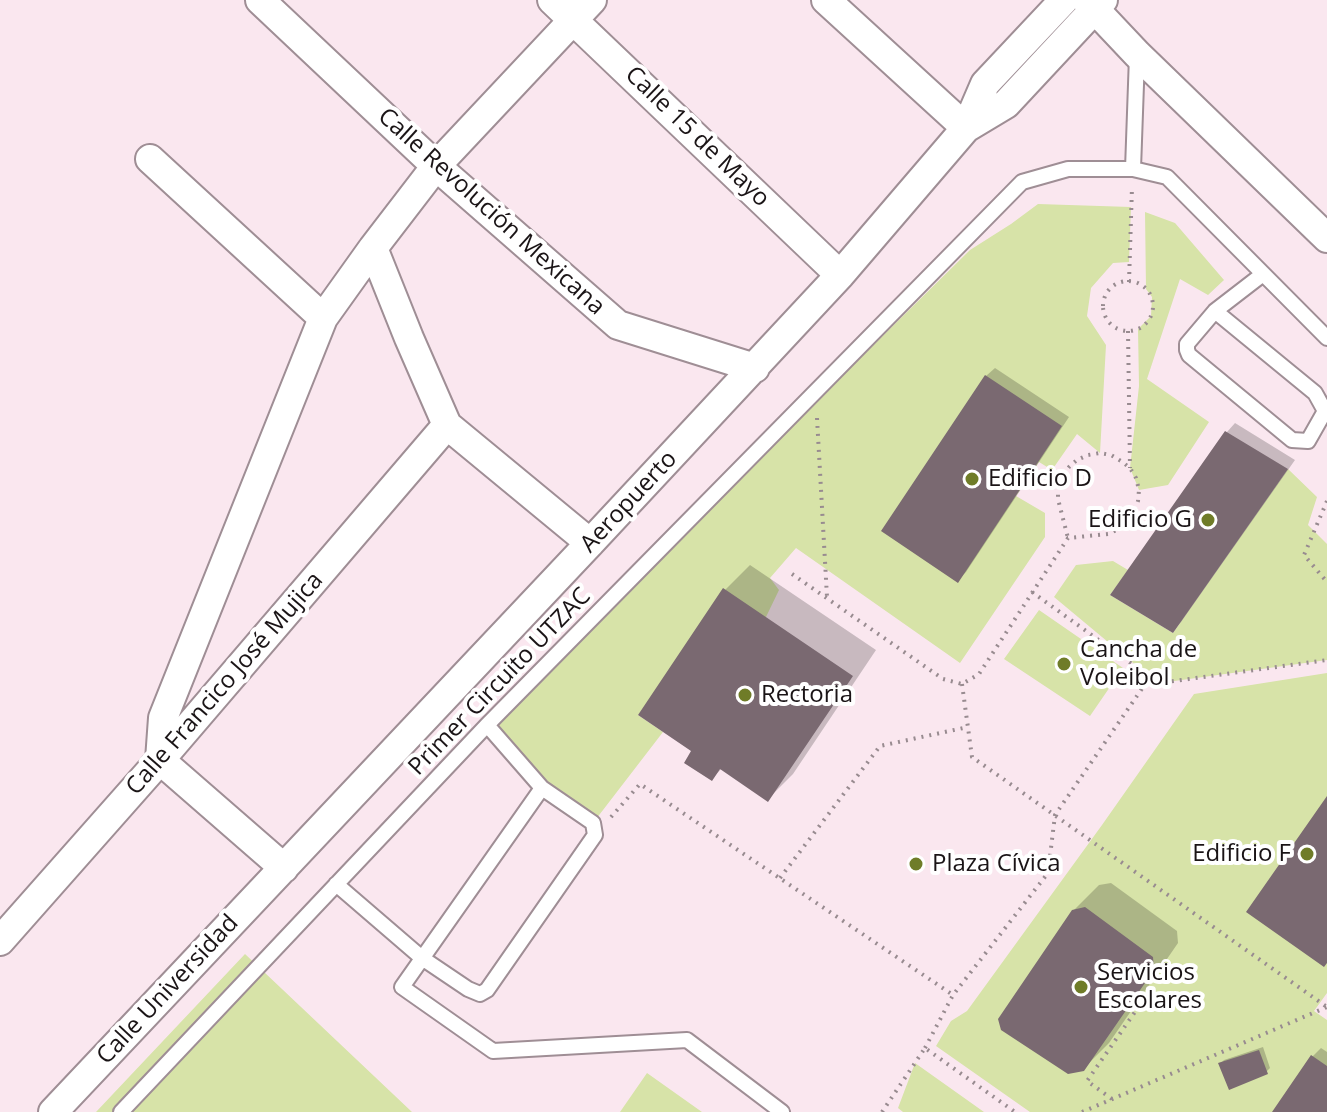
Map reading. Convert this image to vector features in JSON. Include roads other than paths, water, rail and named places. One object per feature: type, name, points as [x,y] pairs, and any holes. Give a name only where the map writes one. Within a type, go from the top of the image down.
[{"type":"street","name":"Calle Revolución Mexicana","points":[[260,0],[436,166],[618,325],[755,368]]},
{"type":"street","name":"Calle 15 de Mayo","points":[[552,0],[583,10],[840,275]]},
{"type":"street","name":"Aeropuerto","points":[[284,868],[840,275],[966,128],[985,84],[1064,0]]},
{"type":"street","points":[[830,1],[966,128]]},
{"type":"street","points":[[1094,3],[1137,54],[1327,238]]},
{"type":"street","name":"Aeropuerto","points":[[966,128],[1006,104],[1094,3]]},
{"type":"street","points":[[284,868],[160,760],[163,718],[323,318],[436,166],[583,10]]},
{"type":"street","points":[[150,159],[323,318]]},
{"type":"street","points":[[373,248],[447,425],[590,543]]},
{"type":"street","name":"Calle Francico José Mujica","points":[[0,941],[160,760],[447,425]]},
{"type":"street","name":"Calle Universidad","points":[[53,1112],[284,868]]},
{"type":"lane","points":[[1133,169],[1137,54]]},
{"type":"lane","name":"Primer Circuito UTZAC","points":[[121,1112],[487,725],[1022,182],[1068,169],[1133,169],[1167,177],[1327,338]]},
{"type":"lane","points":[[1215,311],[1315,393],[1325,411],[1308,441],[1292,440],[1189,355],[1187,344],[1215,311],[1263,274]]},
{"type":"lane","points":[[336,884],[422,958],[468,989],[480,994],[487,990],[595,835],[593,823],[542,788],[487,725]]},
{"type":"lane","points":[[542,788],[402,987],[493,1051],[687,1040],[782,1112]]},
{"type":"place","name":"Edificio D","points":[[972,479]]},
{"type":"place","name":"Edificio G","points":[[1208,520]]},
{"type":"place","name":"Cancha de Voleibol","points":[[1064,664]]},
{"type":"place","name":"Rectoria","points":[[745,695]]},
{"type":"place","name":"Edificio F","points":[[1307,854]]},
{"type":"place","name":"Plaza Cívica","points":[[916,864]]},
{"type":"place","name":"Servicios Escolares","points":[[1081,987]]}]
